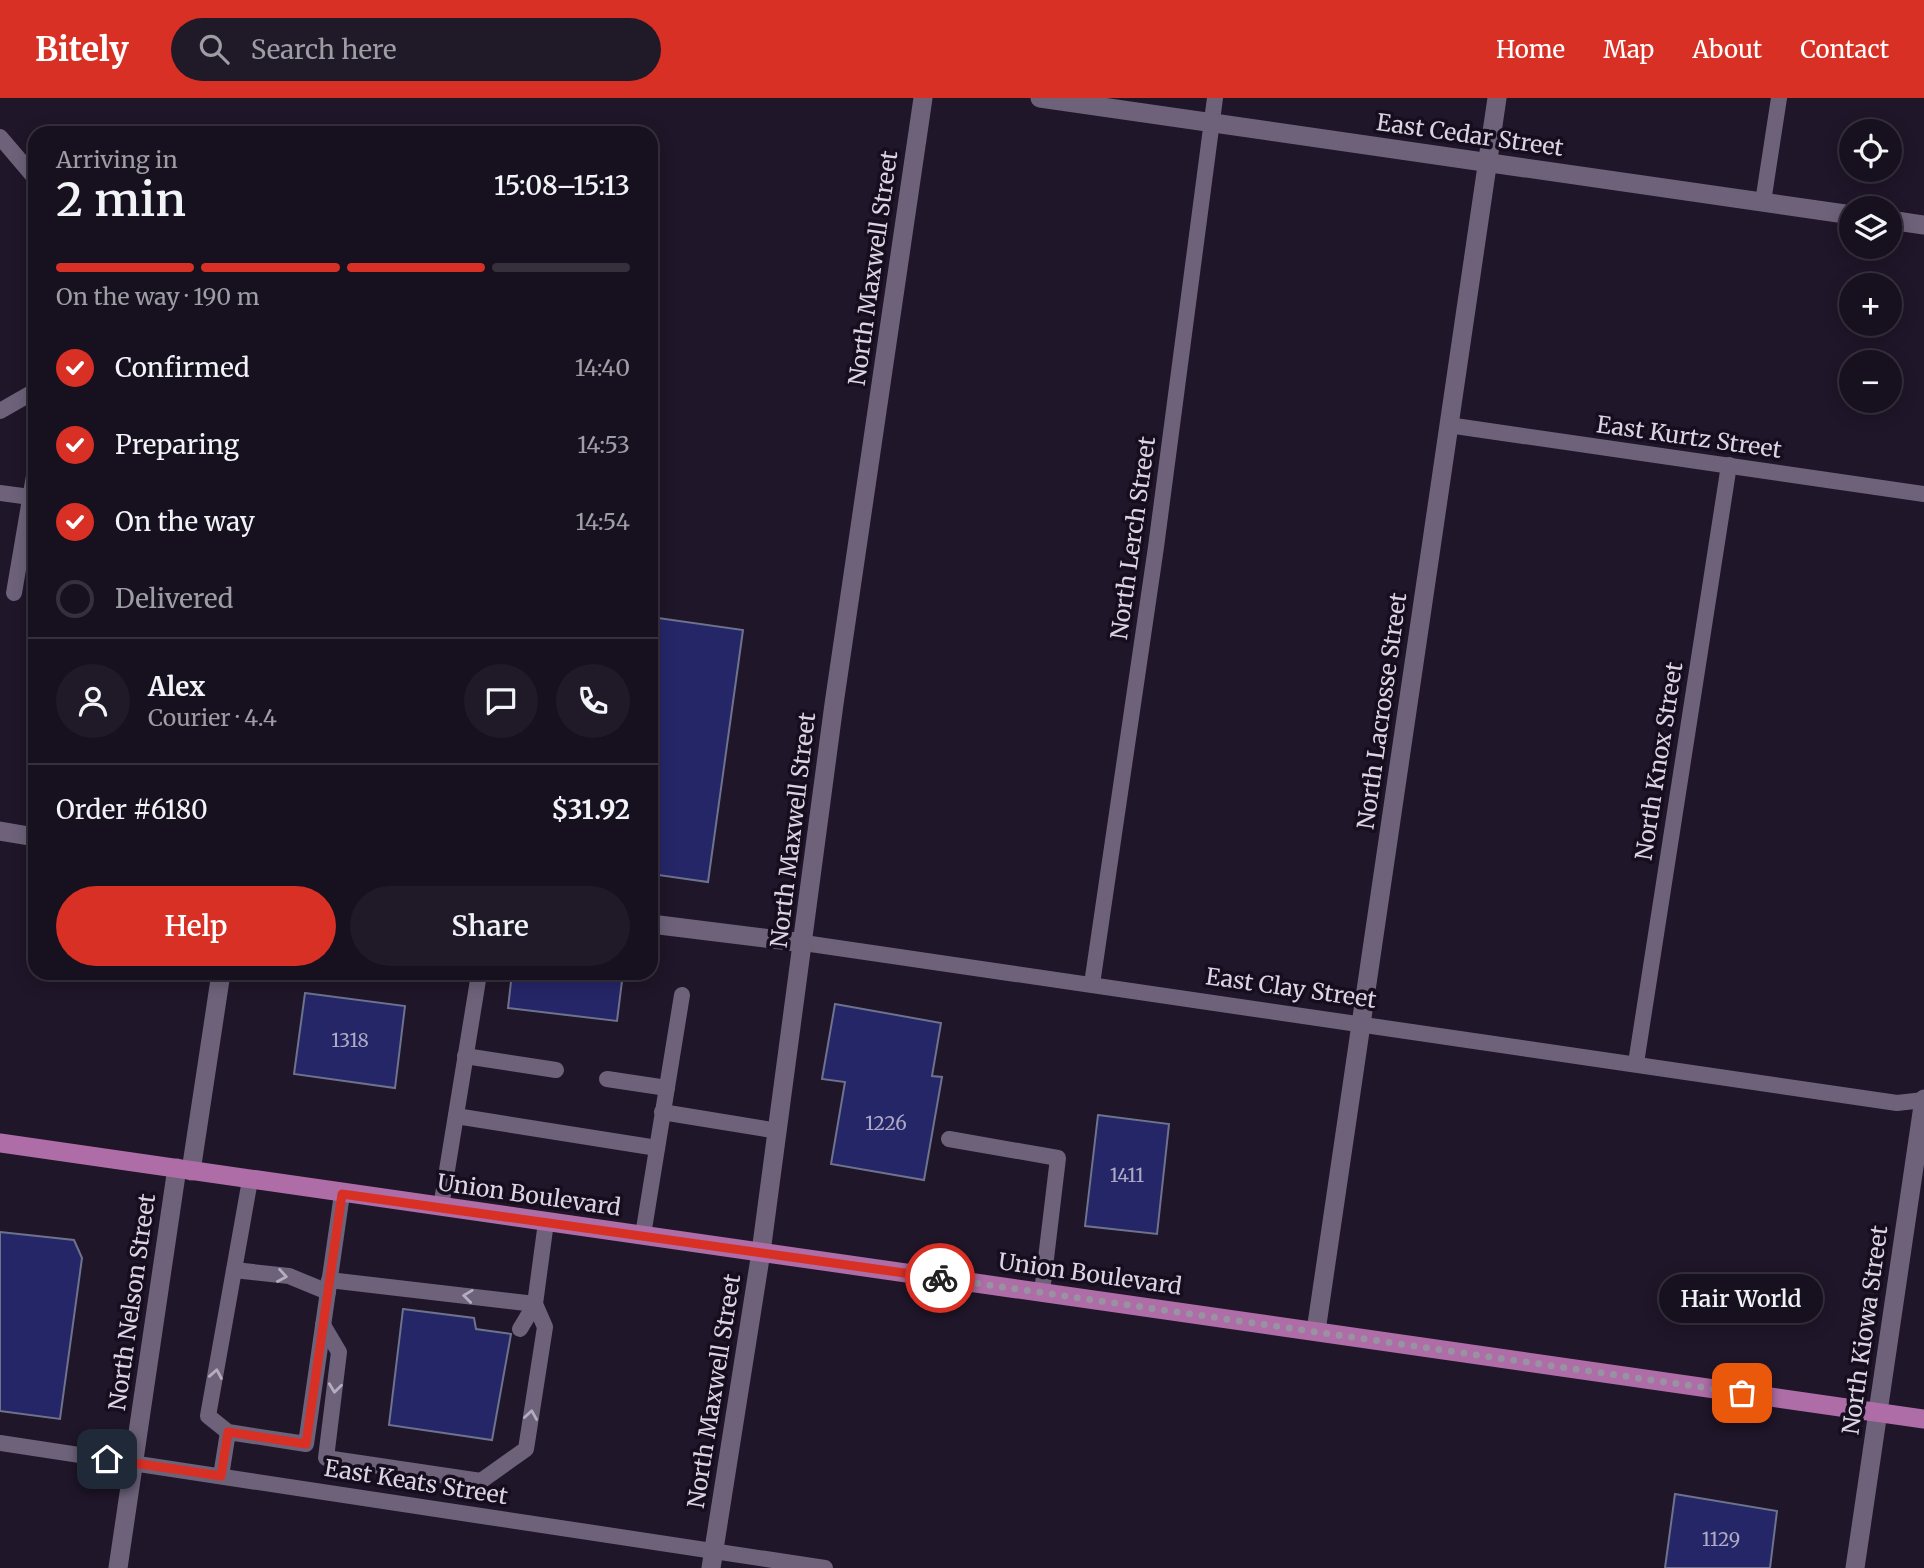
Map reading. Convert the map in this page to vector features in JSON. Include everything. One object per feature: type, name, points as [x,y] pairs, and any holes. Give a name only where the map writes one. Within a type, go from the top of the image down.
[{"type":"main road","name":"Union Boulevard","points":[[0,1143],[1924,1419]]},
{"type":"street","name":"North Maxwell Street","points":[[712,1559],[761,1252],[836,690],[923,98]]},
{"type":"street","name":"East Cedar Street","points":[[1040,98],[1839,213]]},
{"type":"street","name":"North Lacrosse Street","points":[[1315,1332],[1497,98]]},
{"type":"street","points":[[1902,222],[1924,225]]},
{"type":"street","points":[[0,831],[28,835]]},
{"type":"street","name":"East Clay Street","points":[[658,925],[804,943]]},
{"type":"street","name":"North Nelson Street","points":[[118,1568],[184,1169],[220,980]]},
{"type":"street","name":"North Kiowa Street","points":[[1855,1568],[1924,1099]]},
{"type":"lane","name":"North Lerch Street","points":[[1092,984],[1156,547],[1215,98]]},
{"type":"lane","points":[[1763,202],[1779,98]]},
{"type":"lane","points":[[0,138],[28,170]]},
{"type":"lane","points":[[0,411],[28,395]]},
{"type":"lane","name":"East Kurtz Street","points":[[1448,425],[1924,494]]},
{"type":"lane","name":"North Knox Street","points":[[1636,1063],[1729,466]]},
{"type":"lane","points":[[0,493],[28,497]]},
{"type":"lane","points":[[14,593],[28,509]]},
{"type":"lane","name":"East Clay Street","points":[[804,943],[1898,1103],[1924,1099]]},
{"type":"lane","points":[[441,1208],[478,980]]},
{"type":"lane","points":[[643,1236],[682,995]]},
{"type":"lane","points":[[466,1056],[556,1070]]},
{"type":"lane","points":[[607,1079],[667,1088]]},
{"type":"lane","points":[[662,1112],[778,1131]]},
{"type":"lane","points":[[456,1116],[657,1148]]},
{"type":"lane","points":[[949,1139],[1058,1158],[1042,1292]]},
{"type":"lane","points":[[250,1180],[208,1416],[228,1432],[306,1444],[342,1194]]},
{"type":"lane","points":[[520,1329],[535,1304],[546,1222]]},
{"type":"lane","points":[[234,1270],[289,1276],[329,1286],[535,1304]]},
{"type":"lane","points":[[323,1325],[339,1352],[326,1458],[481,1481],[526,1449],[545,1327],[535,1304]]},
{"type":"lane","points":[[221,1476],[228,1432]]},
{"type":"lane","name":"East Keats Street","points":[[0,1443],[221,1476],[712,1559],[825,1568]]},
{"type":"lane","points":[[498,1468],[501,1450]]},
{"type":"building","points":[[658,618],[743,630],[708,882],[658,875]]},
{"type":"building","points":[[511,980],[622,980],[617,1021],[508,1008]]},
{"type":"building","points":[[305,993],[405,1006],[395,1088],[294,1074]]},
{"type":"building","points":[[835,1004],[941,1023],[932,1076],[942,1077],[924,1180],[831,1164],[845,1082],[822,1079]]},
{"type":"building","points":[[1098,1115],[1169,1124],[1157,1234],[1085,1226]]},
{"type":"building","points":[[0,1232],[74,1240],[82,1258],[60,1419],[0,1411]]},
{"type":"building","points":[[403,1309],[474,1318],[476,1329],[511,1334],[492,1440],[389,1425]]},
{"type":"building","points":[[1675,1494],[1777,1511],[1770,1568],[1665,1568]]},
{"type":"way so far","points":[[940,1278],[1742,1393]]},
{"type":"place","name":"Hair World","points":[[1742,1393]]},
{"type":"route","points":[[107,1459],[221,1476],[228,1432],[306,1444],[342,1194],[940,1278]]}]
